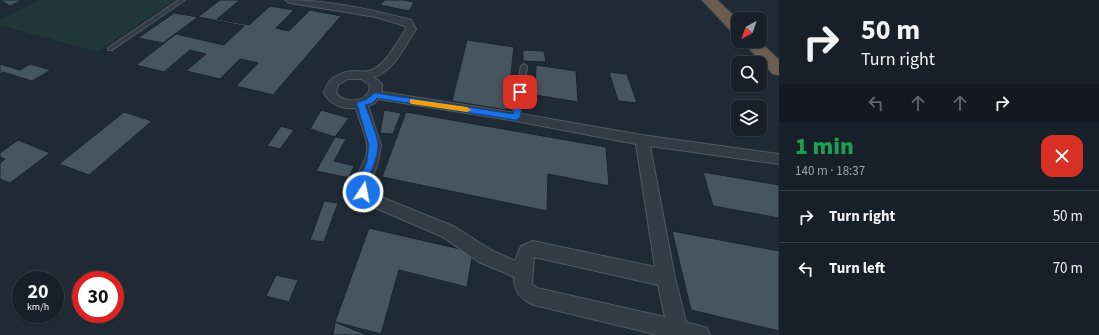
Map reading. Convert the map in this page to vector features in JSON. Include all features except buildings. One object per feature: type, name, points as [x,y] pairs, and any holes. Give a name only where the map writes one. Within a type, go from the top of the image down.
[{"type":"highway","points":[[709,0],[731,22]]},
{"type":"highway","points":[[724,0],[736,12]]},
{"type":"highway","points":[[767,42],[779,53]]},
{"type":"highway","points":[[757,48],[779,70]]},
{"type":"street","points":[[290,0],[377,14],[407,22],[410,25],[411,29],[386,65],[377,72],[364,76],[346,76],[338,79],[332,83],[330,95],[334,100],[351,105],[369,101],[375,95],[377,90],[376,84],[364,76]]},
{"type":"street","points":[[375,95],[516,117],[642,140],[779,158]]},
{"type":"street","points":[[361,104],[374,145],[371,162],[362,185],[363,192],[370,199],[449,232],[485,256],[524,273]]},
{"type":"street","points":[[642,140],[666,278],[678,329]]},
{"type":"street","points":[[666,278],[533,249],[527,251],[524,257],[523,286],[527,292],[534,296],[700,335]]},
{"type":"lane","points":[[110,49],[182,0]]},
{"type":"lane","points":[[516,117],[524,66]]},
{"type":"green space","points":[[39,0],[175,0],[97,52],[0,25],[0,20]]},
{"type":"slow traffic","points":[[412,101],[467,110]]},
{"type":"route","points":[[363,192],[362,185],[371,162],[374,145],[361,104],[369,101],[375,95],[516,117],[520,92]]}]
